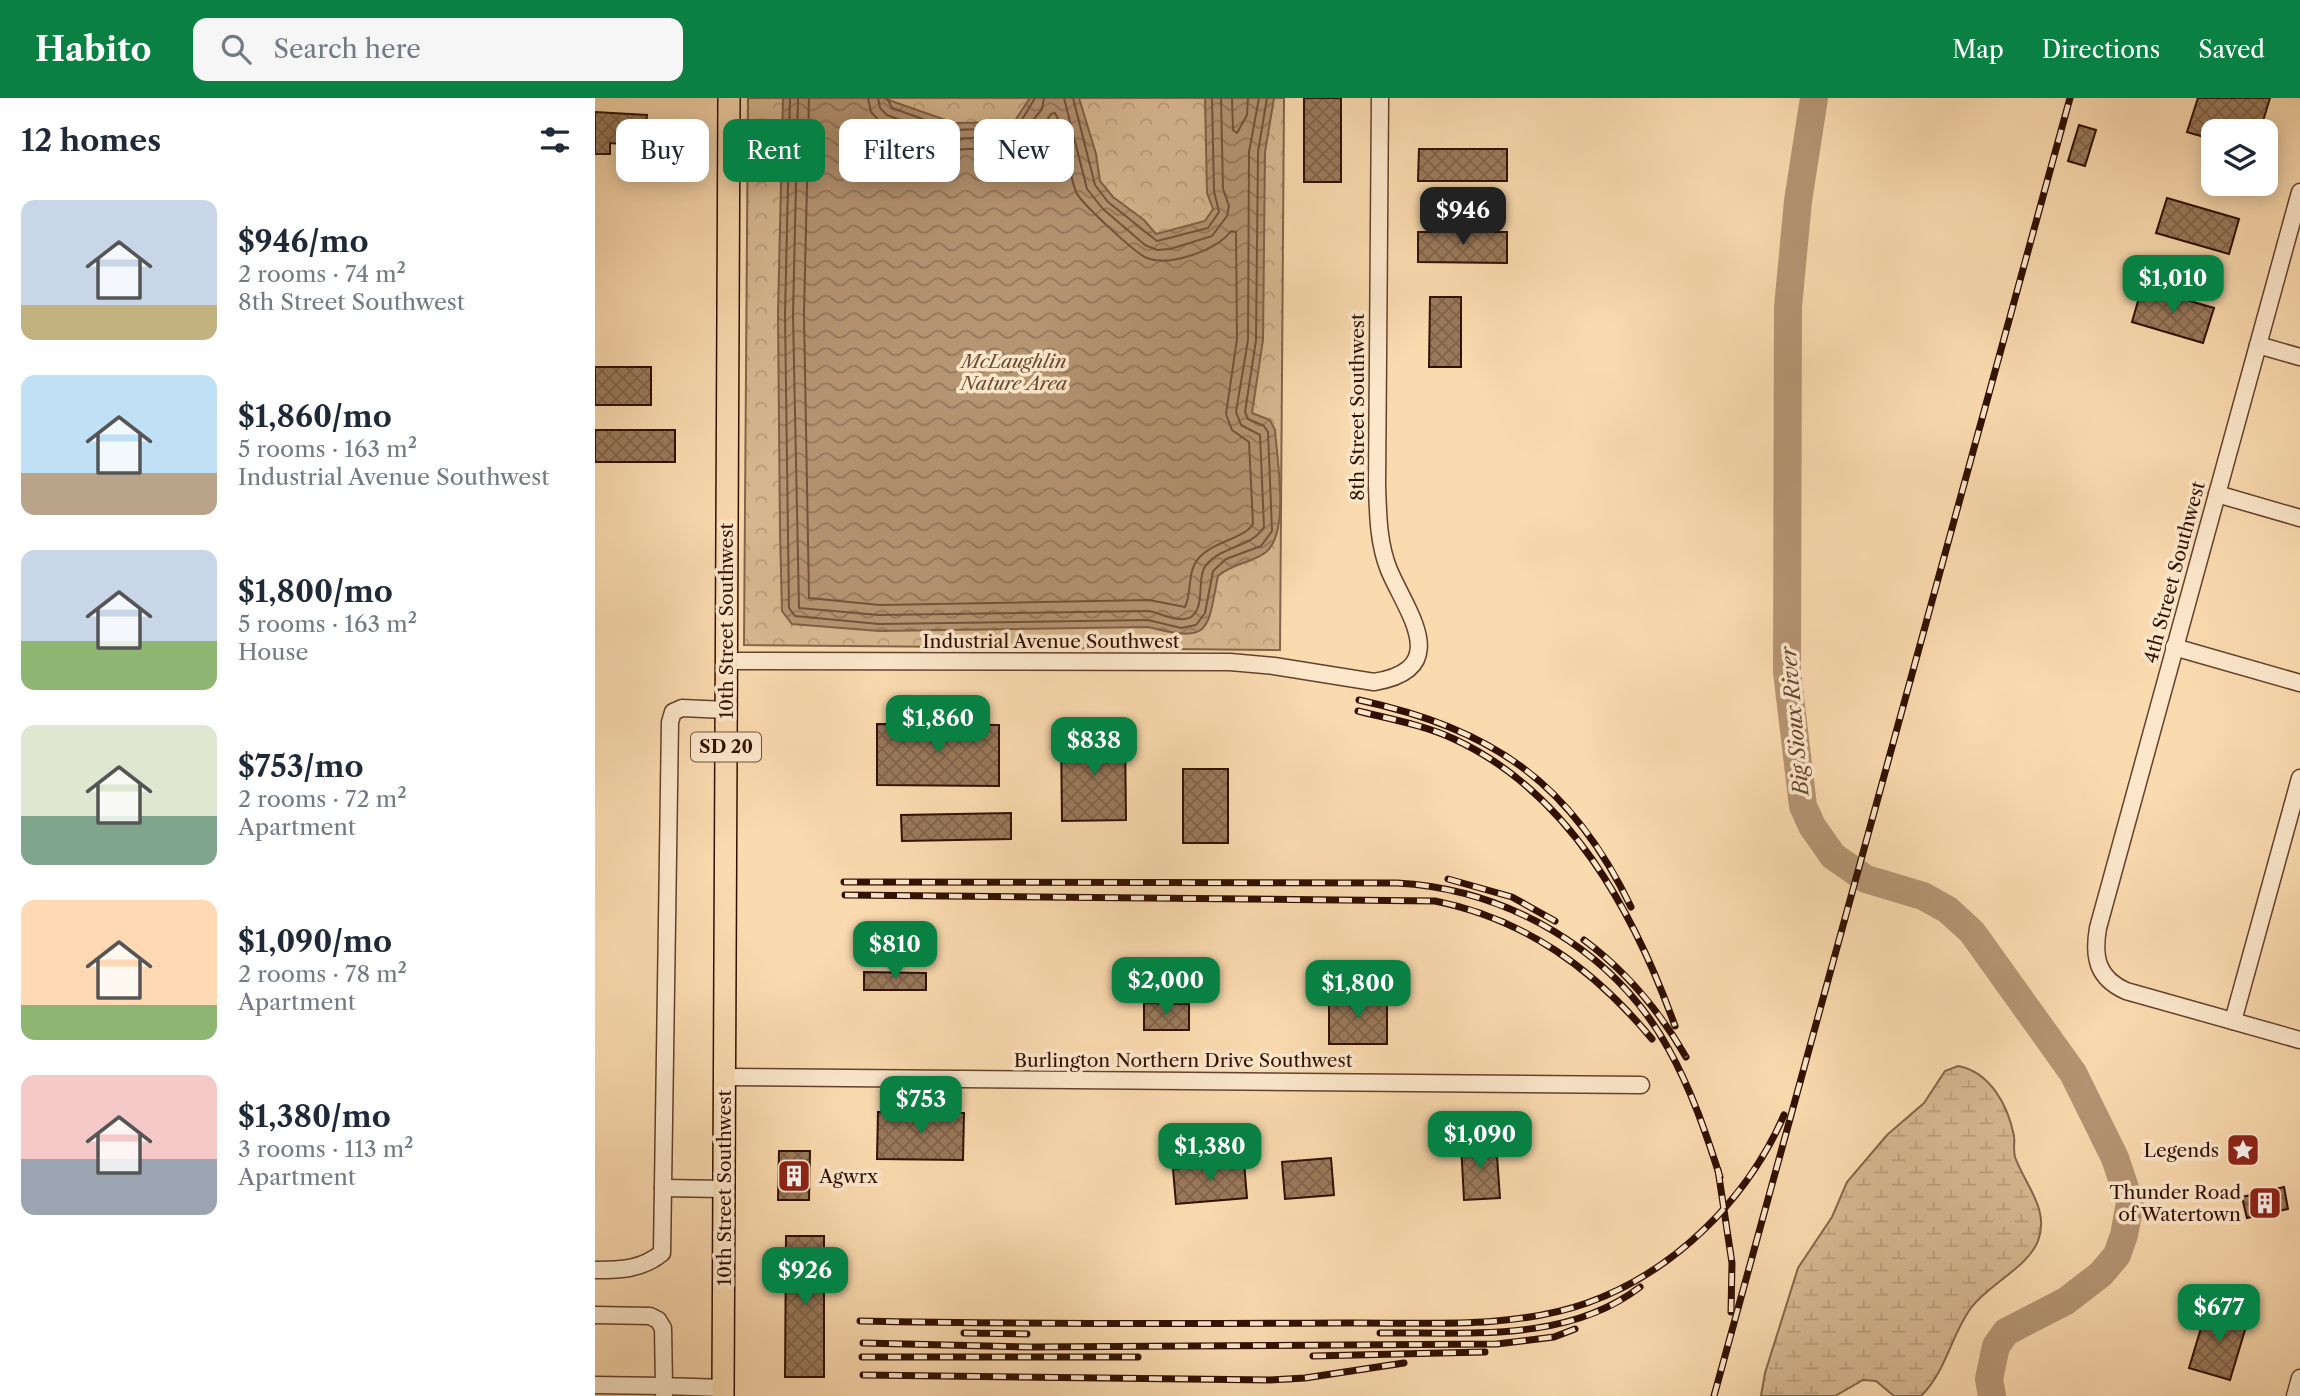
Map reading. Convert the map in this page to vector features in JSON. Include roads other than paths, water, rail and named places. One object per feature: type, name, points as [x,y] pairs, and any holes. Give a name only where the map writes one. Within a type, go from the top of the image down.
[{"type":"main road","name":"10th Street Southwest","points":[[723,1392],[729,98]]},
{"type":"street","name":"8th Street Southwest","points":[[1374,682],[1391,679],[1405,672],[1414,662],[1419,636],[1416,622],[1389,570],[1378,521],[1380,98]]},
{"type":"street","name":"4th Street Southwest","points":[[2233,1021],[2126,991],[2109,982],[2097,964],[2098,928],[2300,192]]},
{"type":"street","points":[[2258,345],[2300,357]]},
{"type":"street","points":[[2217,494],[2300,518]]},
{"type":"street","points":[[2174,648],[2300,683]]},
{"type":"street","name":"Industrial Avenue Southwest","points":[[726,661],[1230,662],[1374,682]]},
{"type":"street","points":[[595,1270],[628,1270],[650,1263],[662,1254],[670,722],[673,712],[682,708],[726,710]]},
{"type":"street","points":[[2300,778],[2233,1021],[2300,1040]]},
{"type":"street","name":"Burlington Northern Drive Southwest","points":[[724,1077],[1641,1085]]},
{"type":"street","points":[[663,1188],[724,1189]]},
{"type":"street","points":[[595,1315],[650,1316],[658,1320],[663,1328],[664,1391]]},
{"type":"street","points":[[2295,1396],[2300,1378]]},
{"type":"street","points":[[595,1385],[664,1391],[723,1392]]},
{"type":"water","name":"McLaughlin Nature Area","points":[[783,98],[883,98],[943,119],[839,119],[839,182],[960,182],[960,123],[974,123],[974,182],[1074,182],[1074,119],[1016,119],[1030,98],[1079,98],[1096,154],[1100,181],[1113,197],[1144,220],[1156,234],[1205,221],[1213,209],[1207,193],[1205,98],[1274,98],[1265,152],[1263,340],[1252,413],[1270,420],[1275,430],[1280,495],[1278,529],[1266,552],[1218,576],[1208,621],[1203,628],[1195,633],[1184,634],[1148,627],[879,631],[792,624],[782,611],[780,532],[778,314],[781,182],[825,182],[825,119],[783,119]]},
{"type":"waterway","name":"Big Sioux River","points":[[1814,98],[1798,201],[1788,307],[1787,672],[1803,806],[1812,826],[1833,856],[1866,879],[1923,896],[1948,910],[1972,932],[2073,1073],[2115,1158],[2130,1203],[2117,1255],[2101,1274],[2066,1301],[2006,1332],[1996,1346],[1989,1379],[1992,1396]]},
{"type":"railway","points":[[1714,1396],[2070,98]]},
{"type":"railway","points":[[1359,700],[1449,727],[1488,745],[1522,768],[1554,794],[1582,826],[1608,863],[1631,907]]},
{"type":"railway","points":[[1358,711],[1419,726],[1454,739],[1495,762],[1531,790],[1564,823],[1617,899],[1639,941],[1675,1026]]},
{"type":"railway","points":[[1448,879],[1512,897],[1555,921]]},
{"type":"railway","points":[[844,882],[1397,883],[1438,888],[1478,898],[1517,912],[1588,954],[1618,982],[1645,1013],[1684,1079],[1720,1177]]},
{"type":"railway","points":[[845,895],[1435,901],[1499,920],[1555,950],[1606,990],[1652,1039]]},
{"type":"railway","points":[[1584,940],[1614,965],[1641,993],[1665,1023],[1686,1057]]},
{"type":"railway","points":[[860,1321],[1100,1324],[1465,1323],[1558,1312],[1619,1290],[1678,1252],[1728,1204],[1750,1176],[1784,1115]]},
{"type":"railway","points":[[1718,1170],[1732,1263],[1731,1312]]},
{"type":"railway","points":[[1380,1333],[1481,1333],[1549,1326],[1581,1318],[1611,1305],[1640,1287]]},
{"type":"railway","points":[[863,1343],[1030,1347],[1497,1344],[1554,1337],[1575,1329]]},
{"type":"railway","points":[[964,1333],[1027,1334]]},
{"type":"railway","points":[[1313,1356],[1485,1352]]},
{"type":"railway","points":[[862,1357],[1138,1357]]},
{"type":"railway","points":[[863,1375],[1270,1380],[1305,1378],[1404,1363]]},
{"type":"place","name":"Legends","points":[[2243,1150]]},
{"type":"place","name":"Agwrx","points":[[794,1176]]},
{"type":"place","name":"Thunder Road of Watertown","points":[[2265,1203]]}]
